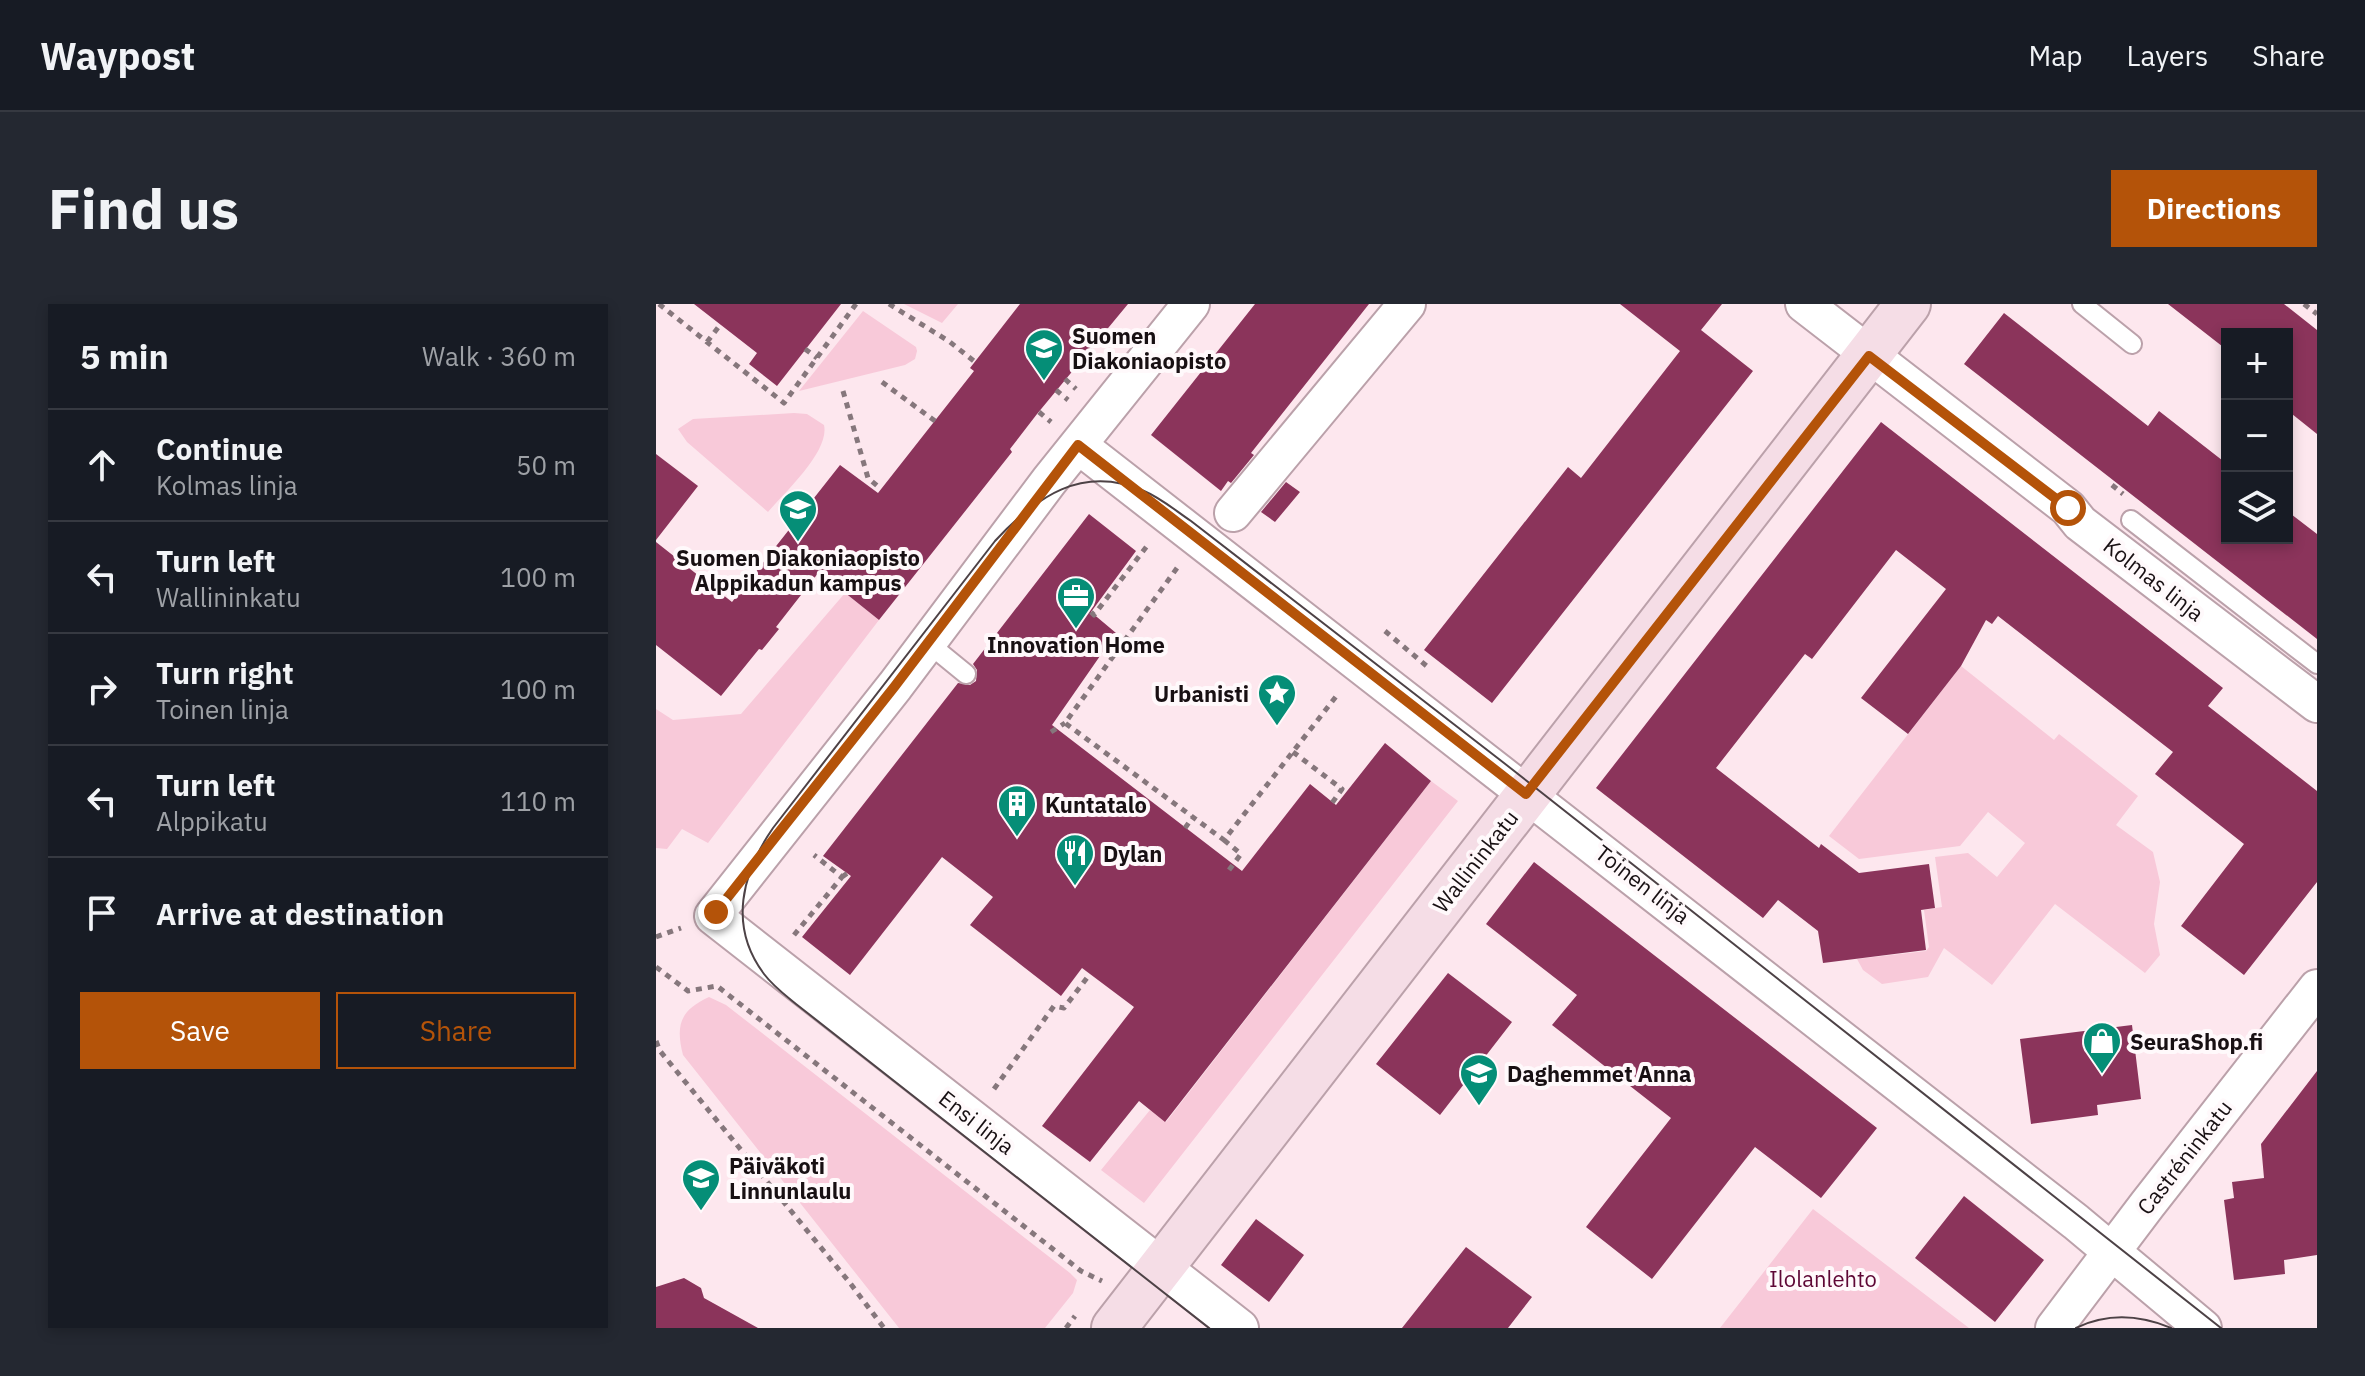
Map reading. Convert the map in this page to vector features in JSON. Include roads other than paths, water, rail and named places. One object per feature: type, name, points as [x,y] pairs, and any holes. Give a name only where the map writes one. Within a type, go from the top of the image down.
[{"type":"main road","name":"Wallininkatu","points":[[1123,1316],[1908,304]]},
{"type":"street","points":[[928,643],[1065,434],[1191,304]]},
{"type":"street","points":[[1233,513],[1407,304]]},
{"type":"street","name":"Kolmas linja","points":[[1804,304],[2068,508],[2080,523],[2317,704]]},
{"type":"street","name":"Toinen linja","points":[[1065,434],[2076,1222],[2203,1328]]},
{"type":"street","name":"Ensi linja","points":[[928,643],[713,916],[1240,1328]]},
{"type":"street","name":"Castréninkatu","points":[[2054,1328],[2317,988]]},
{"type":"lane","points":[[2082,304],[2132,344]]},
{"type":"lane","points":[[1207,546],[1233,513]]},
{"type":"lane","points":[[2131,520],[2317,664]]},
{"type":"lane","points":[[928,643],[966,674]]},
{"type":"tram line","points":[[1209,1328],[779,990],[753,956],[743,919],[747,881],[753,863],[773,828],[995,541],[1044,499],[1080,483],[1100,481],[1144,491],[1191,521],[1504,763],[2221,1328]]},
{"type":"tram line","points":[[2076,1328],[2112,1318],[2147,1320],[2171,1328]]},
{"type":"place","name":"Suomen Diakoniaopisto","points":[[1044,382]]},
{"type":"place","name":"Suomen Diakoniaopisto Alppikadun kampus","points":[[798,543]]},
{"type":"place","name":"Innovation Home","points":[[1076,630]]},
{"type":"place","name":"Urbanisti","points":[[1277,727]]},
{"type":"place","name":"Kuntatalo","points":[[1017,838]]},
{"type":"place","name":"Dylan","points":[[1075,887]]},
{"type":"place","name":"SeuraShop.fi","points":[[2102,1075]]},
{"type":"place","name":"Daghemmet Anna","points":[[1479,1107]]},
{"type":"place","name":"Päiväkoti Linnunlaulu","points":[[701,1212]]},
{"type":"park label","name":"Ilolanlehto","points":[[1823,1278]]}]
